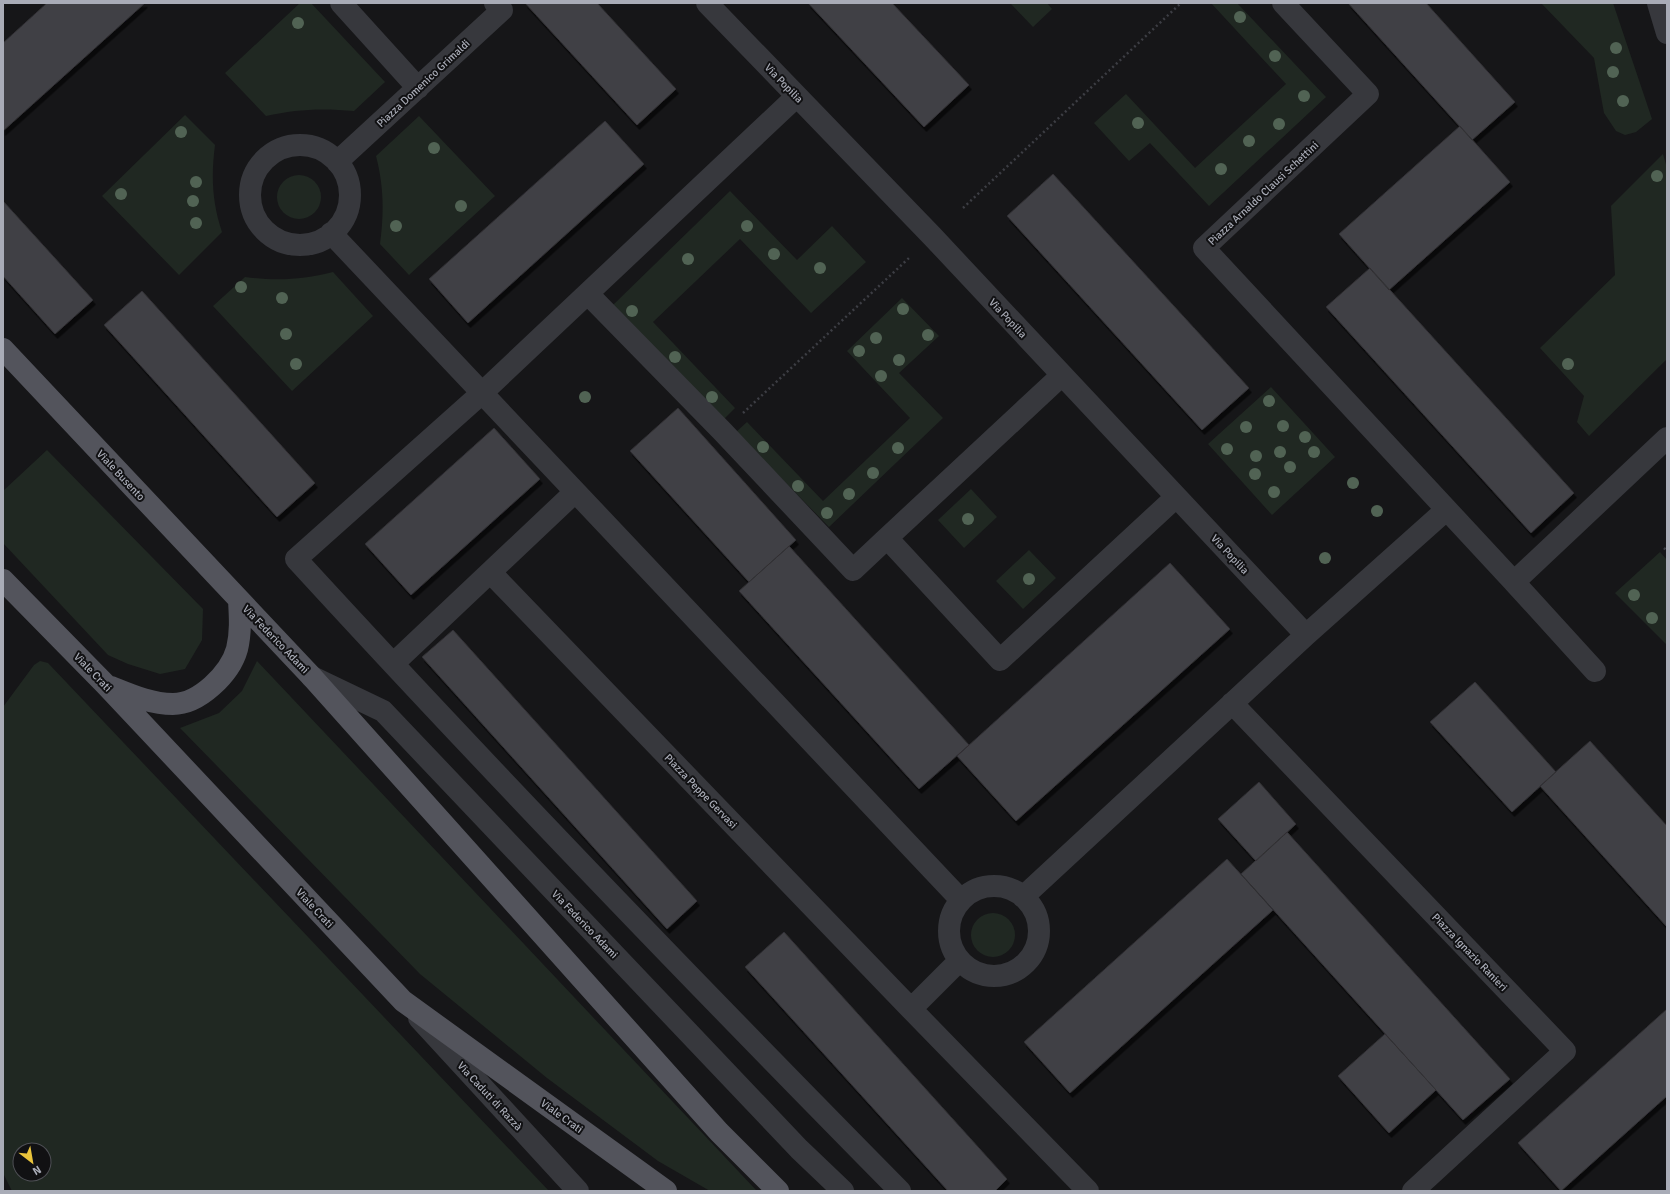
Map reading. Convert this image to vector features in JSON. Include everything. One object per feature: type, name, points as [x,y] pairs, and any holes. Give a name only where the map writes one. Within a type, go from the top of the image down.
[{"type":"main road","name":"Viale Busento","points":[[3,349],[239,600]]},
{"type":"main road","name":"Viale Crati","points":[[3,580],[105,684],[403,1001],[666,1191]]},
{"type":"main road","name":"Via Federico Adami","points":[[239,600],[312,677],[720,1132],[778,1191]]},
{"type":"main road","points":[[105,684],[147,701],[174,704],[191,700],[206,692],[226,672],[237,650],[240,628],[239,600]]},
{"type":"street","points":[[341,3],[418,88]]},
{"type":"street","name":"Piazza Domenico Grimaldi","points":[[337,162],[502,10],[495,3]]},
{"type":"street","name":"Via Popilia","points":[[707,3],[932,236],[1306,635]]},
{"type":"street","name":"Piazza Arnaldo Clausi Schettini","points":[[1283,3],[1368,94],[1204,248],[1446,510]]},
{"type":"street","points":[[1658,3],[1667,33]]},
{"type":"street","points":[[796,96],[482,393],[296,559],[393,664],[727,1016],[900,1191]]},
{"type":"street","points":[[293,145],[310,146],[325,152],[337,162],[346,175],[350,191],[348,207],[342,221],[331,233],[318,241],[302,245],[286,243],[271,236],[259,224],[251,208],[250,191],[254,174],[263,160],[277,150],[293,145]]},
{"type":"street","points":[[331,233],[961,900]]},
{"type":"street","points":[[588,294],[723,432],[853,570],[1062,376]]},
{"type":"street","points":[[1514,582],[1667,438]]},
{"type":"street","points":[[393,664],[575,492]]},
{"type":"street","points":[[887,538],[1000,660],[1176,497]]},
{"type":"street","points":[[1023,898],[1306,635],[1446,510],[1595,671]]},
{"type":"street","name":"Piazza Peppe Gervasi","points":[[491,573],[1088,1191]]},
{"type":"street","name":"Via Federico Adami","points":[[312,677],[383,711],[799,1149],[843,1191]]},
{"type":"street","name":"Piazza Ignazio Ranieri","points":[[1232,703],[1565,1051],[1413,1191]]},
{"type":"street","points":[[1000,886],[1015,891],[1023,898],[1027,901],[1035,914],[1039,927],[1038,942],[1032,955],[1023,966],[1011,973],[997,976],[983,976],[969,970],[959,960],[951,947],[948,932],[951,917],[958,903],[970,893],[984,887],[1000,886]]},
{"type":"street","points":[[911,1009],[959,960]]},
{"type":"street","name":"Via Caduti di Razzà","points":[[403,1001],[578,1191]]},
{"type":"path","points":[[963,208],[1182,3]]},
{"type":"path","points":[[723,432],[909,258]]},
{"type":"path","points":[[1664,548],[1667,551]]},
{"type":"shaded area","points":[[300,3],[311,3],[385,82],[354,111],[310,110],[266,116],[225,73]]},
{"type":"shaded area","points":[[1010,3],[1047,3],[1052,9],[1033,27]]},
{"type":"shaded area","points":[[1211,3],[1237,3],[1326,97],[1209,206],[1150,143],[1129,161],[1094,123],[1126,94],[1195,168],[1286,84]]},
{"type":"shaded area","points":[[1541,3],[1613,3],[1652,119],[1636,132],[1625,135],[1616,131],[1604,113],[1594,58]]},
{"type":"shaded area","points":[[185,115],[215,145],[213,189],[216,210],[222,232],[179,275],[102,196]]},
{"type":"shaded area","points":[[419,116],[495,196],[409,275],[380,244],[382,222],[381,178],[376,156]]},
{"type":"shaded area","points":[[1663,154],[1667,168],[1667,359],[1589,436],[1577,422],[1584,396],[1540,348],[1615,275],[1611,206]]},
{"type":"shaded area","points":[[295,175],[303,175],[315,181],[321,193],[321,201],[315,213],[303,219],[295,219],[283,213],[277,201],[277,193],[283,181]]},
{"type":"shaded area","points":[[730,191],[797,260],[832,226],[866,262],[811,313],[740,239],[653,322],[735,408],[724,419],[613,305]]},
{"type":"shaded area","points":[[333,272],[373,316],[292,391],[213,306],[245,277],[289,279],[311,277]]},
{"type":"shaded area","points":[[902,298],[939,336],[899,373],[943,418],[829,527],[736,432],[747,422],[823,501],[910,418],[847,351]]},
{"type":"shaded area","points":[[1271,387],[1335,457],[1272,515],[1208,444]]},
{"type":"shaded area","points":[[47,450],[203,609],[202,640],[185,669],[160,674],[128,664],[108,655],[3,543],[3,491]]},
{"type":"shaded area","points":[[971,489],[997,517],[964,548],[938,520]]},
{"type":"shaded area","points":[[1029,550],[1056,578],[1023,609],[996,581]]},
{"type":"shaded area","points":[[1660,552],[1667,560],[1667,645],[1615,593]]},
{"type":"shaded area","points":[[40,661],[48,663],[549,1191],[12,1191],[3,1173],[3,707],[34,665]]},
{"type":"shaded area","points":[[257,661],[756,1191],[710,1191],[658,1161],[547,1078],[420,974],[180,728],[219,713],[242,691]]},
{"type":"shaded area","points":[[993,913],[1005,917],[1011,923],[1015,935],[1011,947],[1005,953],[993,957],[981,953],[975,947],[971,935],[975,923],[981,917]]},
{"type":"building","points":[[47,3],[145,3],[3,131],[3,43]]},
{"type":"building","points":[[525,3],[597,3],[676,89],[637,125]]},
{"type":"building","points":[[808,3],[892,3],[969,85],[924,127]]},
{"type":"building","points":[[1348,3],[1426,3],[1515,102],[1472,140]]},
{"type":"building","points":[[605,121],[644,164],[468,323],[429,279]]},
{"type":"building","points":[[1460,126],[1510,182],[1389,290],[1339,234]]},
{"type":"building","points":[[1053,174],[1249,388],[1202,430],[1007,216]]},
{"type":"building","points":[[3,201],[93,300],[55,334],[3,276]]},
{"type":"building","points":[[1370,268],[1574,493],[1531,533],[1326,307]]},
{"type":"building","points":[[142,291],[315,483],[277,517],[104,325]]},
{"type":"building","points":[[678,408],[796,540],[749,582],[630,451]]},
{"type":"building","points":[[494,428],[540,479],[411,595],[365,544]]},
{"type":"building","points":[[789,546],[969,745],[919,789],[739,591]]},
{"type":"building","points":[[1170,563],[1230,629],[1016,821],[957,756]]},
{"type":"building","points":[[453,630],[697,901],[667,929],[422,657]]},
{"type":"building","points":[[1475,682],[1556,772],[1512,812],[1430,722]]},
{"type":"building","points":[[1590,741],[1667,826],[1667,927],[1540,786]]},
{"type":"building","points":[[1259,782],[1296,824],[1256,861],[1218,819]]},
{"type":"building","points":[[1287,832],[1510,1079],[1463,1120],[1241,874]]},
{"type":"building","points":[[1227,859],[1273,910],[1070,1093],[1024,1042]]},
{"type":"building","points":[[784,932],[1007,1179],[995,1191],[948,1191],[745,967]]},
{"type":"building","points":[[1667,1009],[1667,1096],[1561,1191],[1518,1143]]},
{"type":"building","points":[[1385,1034],[1436,1090],[1389,1133],[1338,1076]]}]
